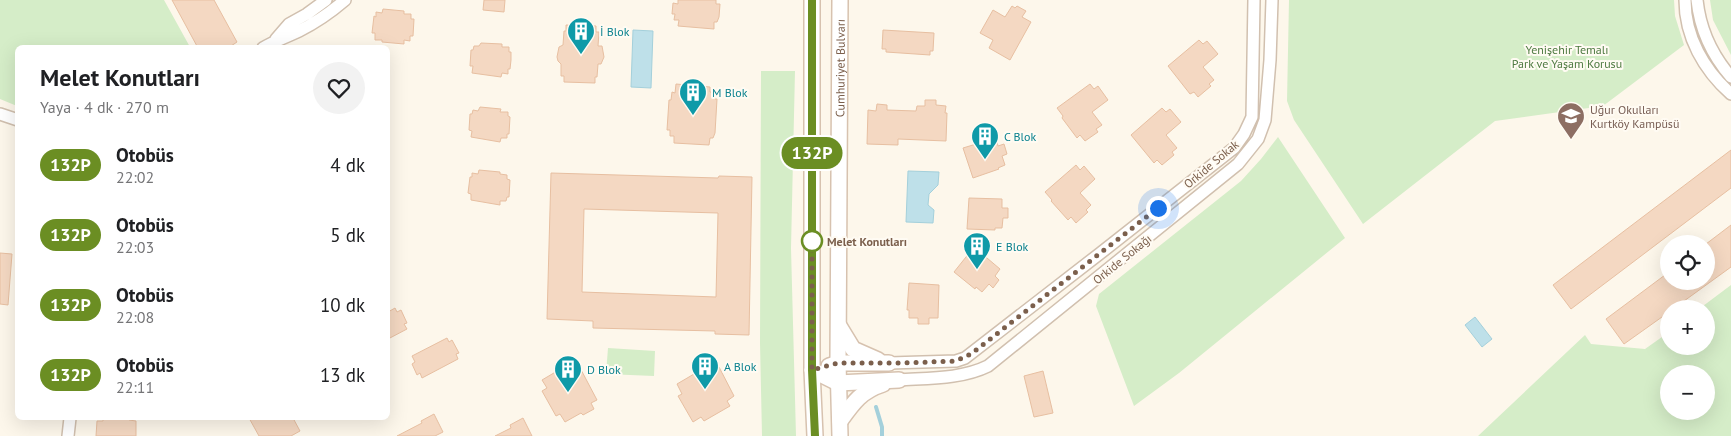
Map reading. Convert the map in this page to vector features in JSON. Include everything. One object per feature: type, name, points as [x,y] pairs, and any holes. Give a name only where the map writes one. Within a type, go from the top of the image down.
[{"type":"street","points":[[275,40],[289,24],[326,0]]},
{"type":"street","points":[[268,45],[275,40],[298,32],[345,0]]},
{"type":"street","points":[[812,0],[812,370],[814,436]]},
{"type":"street","name":"Cumhuriyet Bulvarı","points":[[840,0],[838,325],[840,436]]},
{"type":"street","name":"Orkide Sokak","points":[[889,363],[956,361],[971,354],[1234,148],[1244,134],[1252,117],[1254,0]]},
{"type":"street","name":"Orkide Sokağı","points":[[899,380],[976,372],[988,366],[1238,164],[1258,139],[1265,120],[1272,0]]},
{"type":"street","points":[[1685,0],[1687,24],[1697,51],[1713,76],[1731,94]]},
{"type":"street","points":[[1698,0],[1699,16],[1704,33],[1716,56],[1731,77]]},
{"type":"street","points":[[0,114],[15,119]]},
{"type":"street","points":[[838,325],[853,349],[873,359],[889,363]]},
{"type":"street","points":[[812,370],[838,363],[889,363]]},
{"type":"street","points":[[812,370],[838,383],[899,380]]},
{"type":"street","points":[[840,420],[861,394],[871,388],[899,380]]},
{"type":"street","points":[[68,436],[70,420]]},
{"type":"green space","points":[[0,0],[164,0],[189,45],[15,45],[15,105],[0,99]]},
{"type":"green space","name":"Yenişehir Temalı Park ve Yaşam Korusu","points":[[1289,0],[1674,0],[1675,16],[1684,45],[1603,106],[1495,121],[1363,224],[1294,120],[1287,101]]},
{"type":"green space","points":[[1710,0],[1731,0],[1731,55],[1713,20]]},
{"type":"green space","points":[[761,71],[795,71],[791,248],[796,436],[762,436],[760,343]]},
{"type":"green space","points":[[1278,137],[1345,238],[1179,373],[1134,406],[1096,306],[1099,294],[1241,181]]},
{"type":"green space","points":[[1731,285],[1731,436],[1478,436],[1585,335],[1591,344],[1645,349],[1660,338],[1660,355],[1715,355],[1715,300],[1711,300]]},
{"type":"green space","points":[[608,348],[655,351],[654,376],[606,374]]},
{"type":"water","points":[[633,30],[653,31],[651,88],[631,87]]},
{"type":"water","points":[[908,171],[939,172],[938,185],[929,194],[928,205],[934,210],[933,223],[906,222]]},
{"type":"water","points":[[1475,317],[1492,339],[1482,347],[1465,325]]},
{"type":"building","points":[[172,0],[214,0],[237,42],[232,45],[196,45]]},
{"type":"building","points":[[484,0],[505,0],[504,12],[483,10]]},
{"type":"building","points":[[678,0],[716,0],[716,4],[720,4],[719,17],[717,22],[714,22],[714,29],[678,26],[679,20],[674,20],[675,14],[672,14],[673,3],[678,4]]},
{"type":"building","points":[[1012,6],[1015,8],[1017,6],[1026,11],[1022,17],[1031,22],[1010,60],[989,48],[993,40],[980,33],[993,10],[1005,17]]},
{"type":"building","points":[[383,9],[404,11],[404,14],[411,14],[411,19],[414,19],[413,36],[410,36],[410,41],[404,40],[404,44],[375,40],[375,33],[372,33],[374,16],[376,17],[376,12],[382,13]]},
{"type":"building","name":"İ Blok","points":[[566,25],[596,26],[596,32],[599,32],[598,46],[602,46],[604,57],[601,64],[598,64],[595,83],[564,82],[564,76],[561,76],[561,64],[557,57],[559,47],[563,45]]},
{"type":"building","points":[[883,30],[934,33],[933,51],[930,51],[930,55],[886,52],[886,49],[882,49]]},
{"type":"building","points":[[1199,40],[1203,44],[1207,41],[1218,54],[1203,67],[1214,80],[1209,84],[1211,86],[1198,97],[1194,92],[1190,94],[1168,66]]},
{"type":"building","points":[[481,43],[502,44],[502,47],[509,47],[511,60],[508,74],[502,73],[501,77],[472,73],[473,66],[470,66],[471,50],[473,50],[474,46],[479,46]]},
{"type":"building","name":"M Blok","points":[[676,84],[710,87],[710,92],[715,93],[715,99],[717,99],[715,133],[713,138],[710,138],[709,145],[674,143],[674,136],[670,136],[670,130],[667,130],[669,100],[671,100],[672,92],[675,93]]},
{"type":"building","points":[[1090,84],[1094,89],[1098,86],[1108,100],[1092,112],[1102,125],[1096,129],[1098,132],[1085,141],[1080,135],[1077,138],[1057,108]]},
{"type":"building","points":[[925,100],[936,100],[936,105],[946,106],[946,141],[898,139],[898,145],[867,144],[868,110],[876,111],[877,104],[887,105],[887,110],[916,111],[917,106],[925,106]]},
{"type":"building","points":[[480,107],[501,109],[500,112],[508,112],[510,117],[507,138],[501,138],[500,142],[471,137],[472,131],[469,130],[470,114],[472,114],[473,110],[478,111]]},
{"type":"building","points":[[1162,108],[1166,112],[1170,109],[1181,122],[1166,135],[1177,148],[1172,152],[1174,155],[1162,165],[1157,160],[1154,163],[1131,135]]},
{"type":"building","name":"C Blok","points":[[996,138],[998,146],[1004,144],[1007,154],[1002,156],[1005,165],[973,178],[963,148]]},
{"type":"building","points":[[1731,150],[1731,188],[1669,235],[1660,235],[1660,242],[1571,309],[1553,285]]},
{"type":"building","points":[[1076,165],[1080,170],[1084,166],[1095,179],[1080,193],[1091,205],[1086,210],[1088,212],[1076,223],[1071,217],[1068,220],[1045,192]]},
{"type":"building","points":[[479,170],[500,172],[500,174],[507,175],[507,179],[510,180],[509,197],[507,197],[506,201],[500,201],[500,205],[471,200],[471,194],[468,193],[470,177],[472,177],[472,173],[478,174]]},
{"type":"building","points":[[551,173],[718,178],[719,176],[752,177],[749,335],[715,334],[715,331],[593,328],[593,321],[547,319]],"holes":[[[584,209],[718,213],[716,297],[582,292]]]},
{"type":"building","points":[[969,198],[1002,199],[1002,208],[1008,208],[1008,218],[1003,218],[1002,228],[995,228],[995,230],[967,229]]},
{"type":"building","points":[[1731,225],[1731,267],[1715,279],[1715,237]]},
{"type":"building","name":"E Blok","points":[[974,247],[1000,269],[995,276],[999,280],[993,288],[989,284],[982,292],[976,287],[975,289],[954,272]]},
{"type":"building","points":[[0,253],[12,254],[8,305],[0,304]]},
{"type":"building","points":[[1660,279],[1660,290],[1699,290],[1685,300],[1660,300],[1660,318],[1624,344],[1606,319]]},
{"type":"building","points":[[909,283],[939,285],[938,318],[929,318],[929,324],[918,324],[918,318],[909,318],[909,310],[907,310]]},
{"type":"building","points":[[395,308],[397,312],[401,310],[407,323],[404,324],[407,329],[390,338],[390,311]]},
{"type":"building","points":[[447,338],[449,342],[452,340],[459,353],[456,354],[458,359],[422,378],[420,373],[417,375],[412,364],[415,362],[412,356]]},
{"type":"building","name":"D Blok","points":[[569,364],[571,368],[578,364],[597,400],[591,403],[594,409],[583,415],[581,413],[565,422],[560,414],[556,416],[542,391],[547,388],[542,380]]},
{"type":"building","name":"A Blok","points":[[711,364],[714,370],[719,367],[734,396],[727,401],[730,406],[704,421],[701,417],[693,422],[678,396],[682,394],[677,384]]},
{"type":"building","points":[[1043,371],[1053,413],[1034,417],[1024,376]]},
{"type":"building","points":[[434,414],[443,432],[435,436],[397,436],[422,423],[421,421]]},
{"type":"building","points":[[523,418],[532,436],[495,436],[511,428],[510,425]]},
{"type":"building","points":[[250,420],[294,420],[300,431],[291,436],[259,436]]},
{"type":"building","points":[[97,421],[136,421],[136,436],[96,436]]},
{"type":"waterway","points":[[876,407],[882,427],[882,436]]},
{"type":"bus line","name":"132P","points":[[812,0],[812,370],[815,436]]},
{"type":"place","name":"İ Blok","points":[[581,55]]},
{"type":"place","name":"M Blok","points":[[693,116]]},
{"type":"place","name":"Uğur Okulları Kurtköy Kampüsü","points":[[1571,140]]},
{"type":"place","name":"C Blok","points":[[985,160]]},
{"type":"place","name":"Melet Konutları","points":[[812,241]]},
{"type":"place","name":"E Blok","points":[[977,270]]},
{"type":"place","name":"A Blok","points":[[705,390]]},
{"type":"place","name":"D Blok","points":[[568,393]]},
{"type":"route","points":[[812,241],[812,370],[838,363],[956,361],[971,354],[1158,208]]}]
